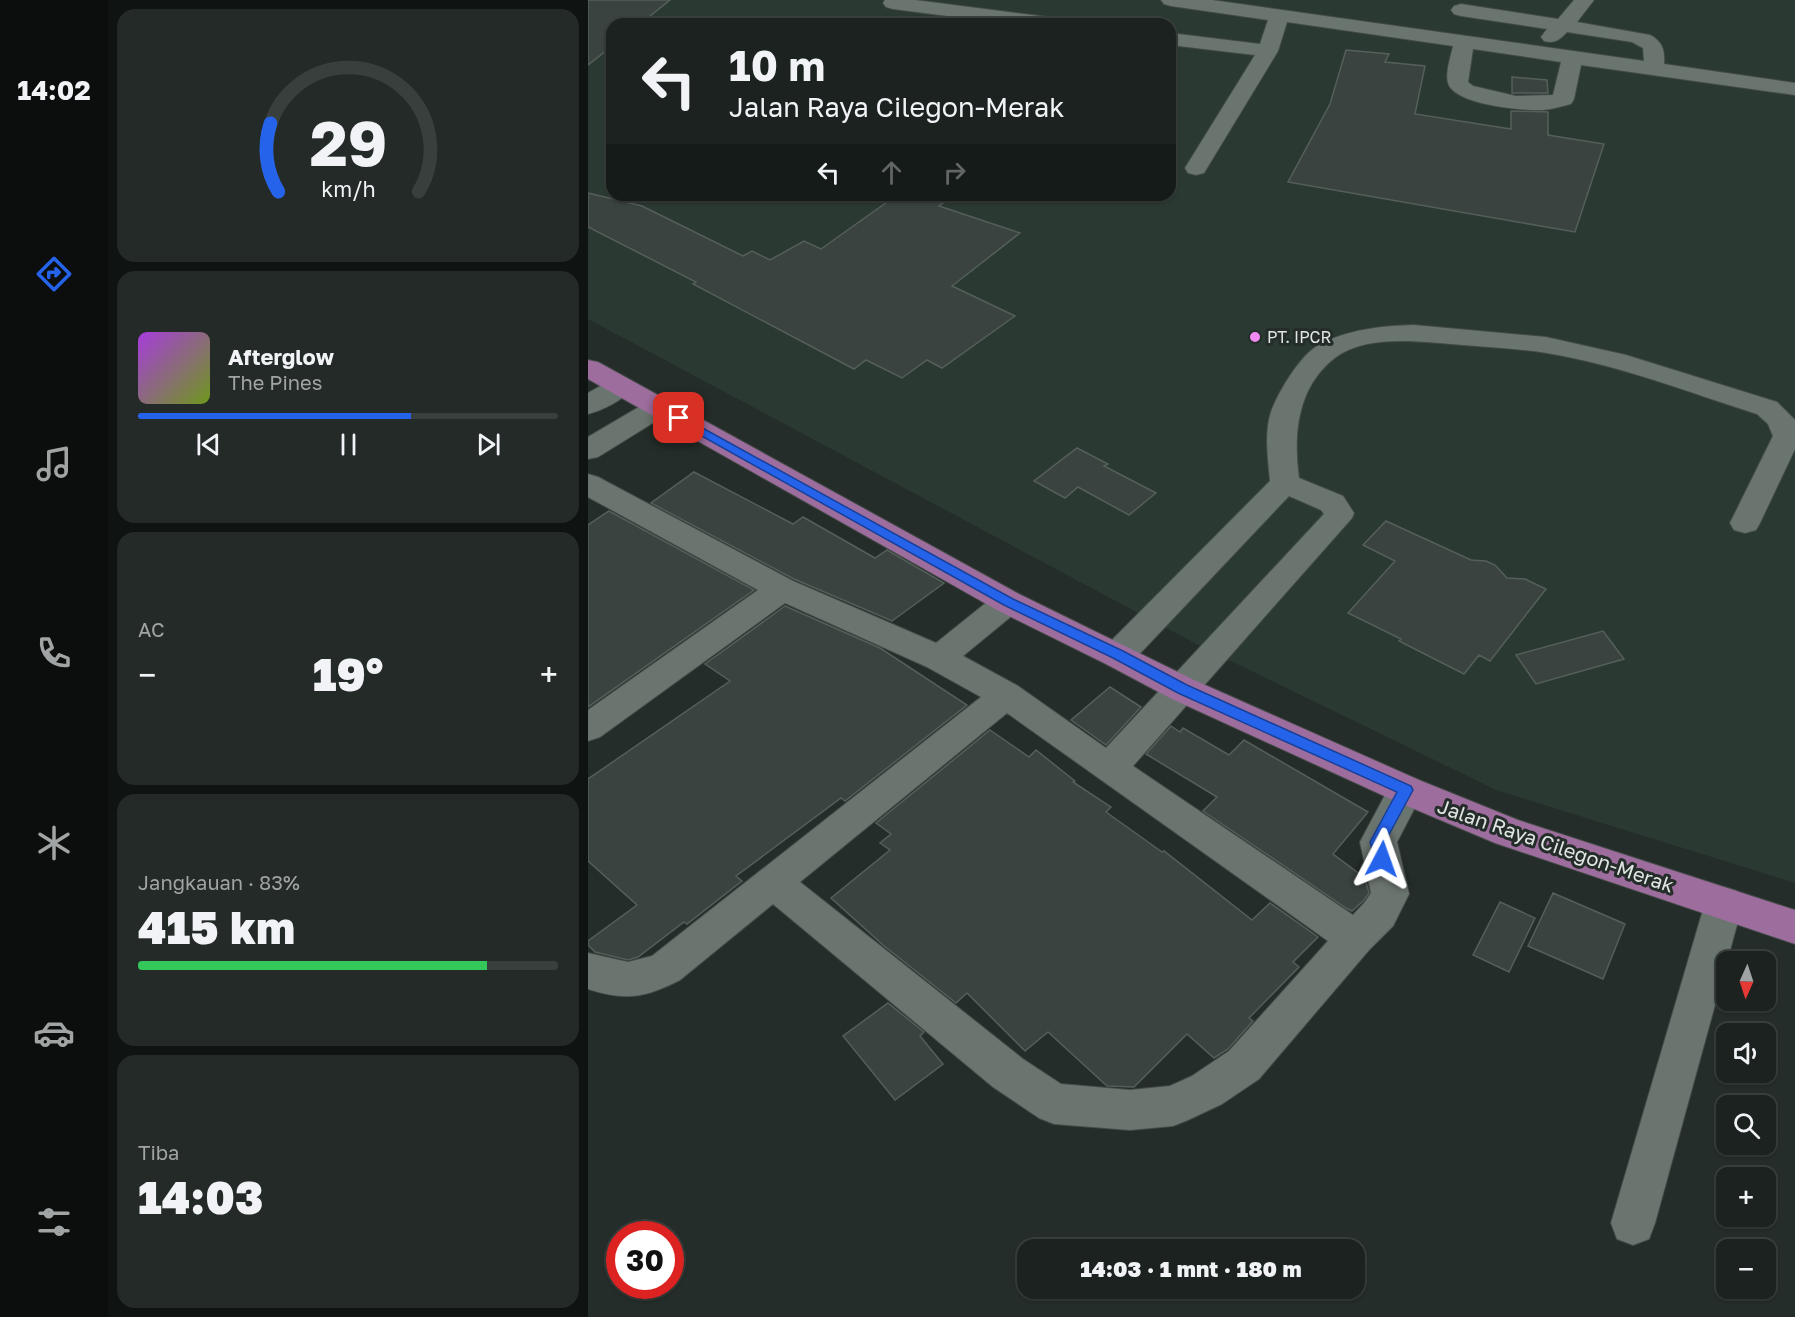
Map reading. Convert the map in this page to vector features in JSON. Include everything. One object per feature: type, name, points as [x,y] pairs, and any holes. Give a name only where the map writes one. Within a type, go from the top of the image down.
[{"type":"highway","name":"Jalan Raya Cilegon-Merak","points":[[588,368],[1008,602],[1182,689],[1406,790],[1508,832],[1795,927]]},
{"type":"street","points":[[1171,0],[1795,89]]},
{"type":"street","points":[[1538,52],[1579,9],[1584,0]]},
{"type":"street","points":[[893,3],[1009,18]]},
{"type":"street","points":[[1461,10],[1644,40],[1652,44],[1655,49],[1653,70]]},
{"type":"street","points":[[1196,168],[1268,51],[1279,15]]},
{"type":"street","points":[[1176,40],[1268,51]]},
{"type":"street","points":[[1466,41],[1459,63],[1458,83],[1466,92],[1526,103],[1554,103],[1563,99],[1572,57]]},
{"type":"street","points":[[1285,483],[1281,449],[1285,412],[1307,371],[1327,351],[1352,341],[1381,334],[1414,333],[1546,345],[1626,363],[1767,408],[1781,420],[1787,436],[1745,522]]},
{"type":"street","points":[[588,405],[619,387]]},
{"type":"street","points":[[588,450],[659,407]]},
{"type":"street","points":[[1118,655],[1285,483]]},
{"type":"street","points":[[1109,768],[1337,518],[1339,513],[1332,503],[1285,483]]},
{"type":"street","points":[[588,484],[782,589],[939,658],[1006,695],[1355,938]]},
{"type":"street","points":[[588,728],[782,589]]},
{"type":"street","points":[[939,658],[1008,602]]},
{"type":"street","points":[[588,971],[616,981],[647,978],[666,968],[1006,695]]},
{"type":"street","points":[[774,883],[1008,1073],[1054,1104],[1130,1110],[1173,1106],[1208,1090],[1244,1065],[1378,914],[1390,894],[1378,842],[1406,790]]},
{"type":"street","points":[[1632,1223],[1724,903]]},
{"type":"shaded area","name":"PT. IPCR","points":[[588,0],[1795,0],[1795,883],[1496,790],[1200,646],[588,319]]},
{"type":"building","points":[[588,0],[670,0],[648,18],[606,18],[606,51],[588,65]]},
{"type":"building","points":[[1346,50],[1389,54],[1385,62],[1425,66],[1415,114],[1511,129],[1511,111],[1548,112],[1548,135],[1604,144],[1575,232],[1288,182],[1330,104]]},
{"type":"building","points":[[1512,77],[1547,80],[1548,93],[1512,93]]},
{"type":"building","points":[[588,193],[606,197],[606,201],[621,201],[642,206],[743,256],[752,251],[770,260],[804,241],[821,249],[889,201],[946,201],[939,206],[1020,233],[952,286],[1015,316],[942,368],[927,360],[902,378],[866,360],[854,369],[693,284],[696,282],[588,227]]},
{"type":"building","points":[[1077,448],[1108,464],[1104,466],[1156,493],[1129,515],[1078,487],[1065,498],[1034,481]]},
{"type":"building","points":[[694,472],[793,524],[803,517],[875,558],[887,550],[944,583],[892,621],[794,579],[651,503]]},
{"type":"building","points":[[609,511],[754,590],[588,707],[588,525]]},
{"type":"building","points":[[1386,521],[1471,560],[1486,561],[1495,565],[1507,578],[1525,579],[1546,589],[1490,661],[1479,655],[1464,674],[1348,613],[1395,561],[1363,545]]},
{"type":"building","points":[[785,606],[880,648],[967,705],[845,801],[841,798],[736,876],[742,881],[687,924],[684,922],[638,957],[628,960],[595,952],[588,945],[588,941],[637,905],[588,861],[588,779],[730,681],[705,664]]},
{"type":"building","points":[[1603,631],[1624,659],[1536,684],[1516,655]]},
{"type":"building","points":[[1110,687],[1141,707],[1106,745],[1071,720]]},
{"type":"building","points":[[1171,726],[1180,732],[1183,728],[1229,755],[1244,740],[1368,812],[1333,854],[1365,878],[1369,893],[1364,900],[1352,911],[1346,908],[1203,811],[1217,797],[1146,754]]},
{"type":"building","points":[[990,730],[1029,757],[1036,750],[1075,781],[1073,782],[1111,807],[1106,812],[1162,852],[1164,851],[1252,920],[1270,903],[1318,937],[1293,962],[1299,967],[1249,1018],[1253,1021],[1228,1049],[1214,1058],[1187,1034],[1134,1087],[1107,1086],[1048,1032],[1025,1051],[967,993],[956,1003],[883,945],[831,898],[890,850],[880,843],[891,834],[876,823]]},
{"type":"building","points":[[1553,893],[1625,924],[1603,979],[1528,946]]},
{"type":"building","points":[[1500,902],[1535,918],[1509,972],[1473,955]]},
{"type":"building","points":[[888,1003],[924,1032],[920,1036],[943,1064],[895,1100],[843,1036]]},
{"type":"place","name":"PT. IPCR","points":[[1255,337]]},
{"type":"route","points":[[679,418],[1008,602],[1182,689],[1406,790],[1378,842],[1382,859]]}]
